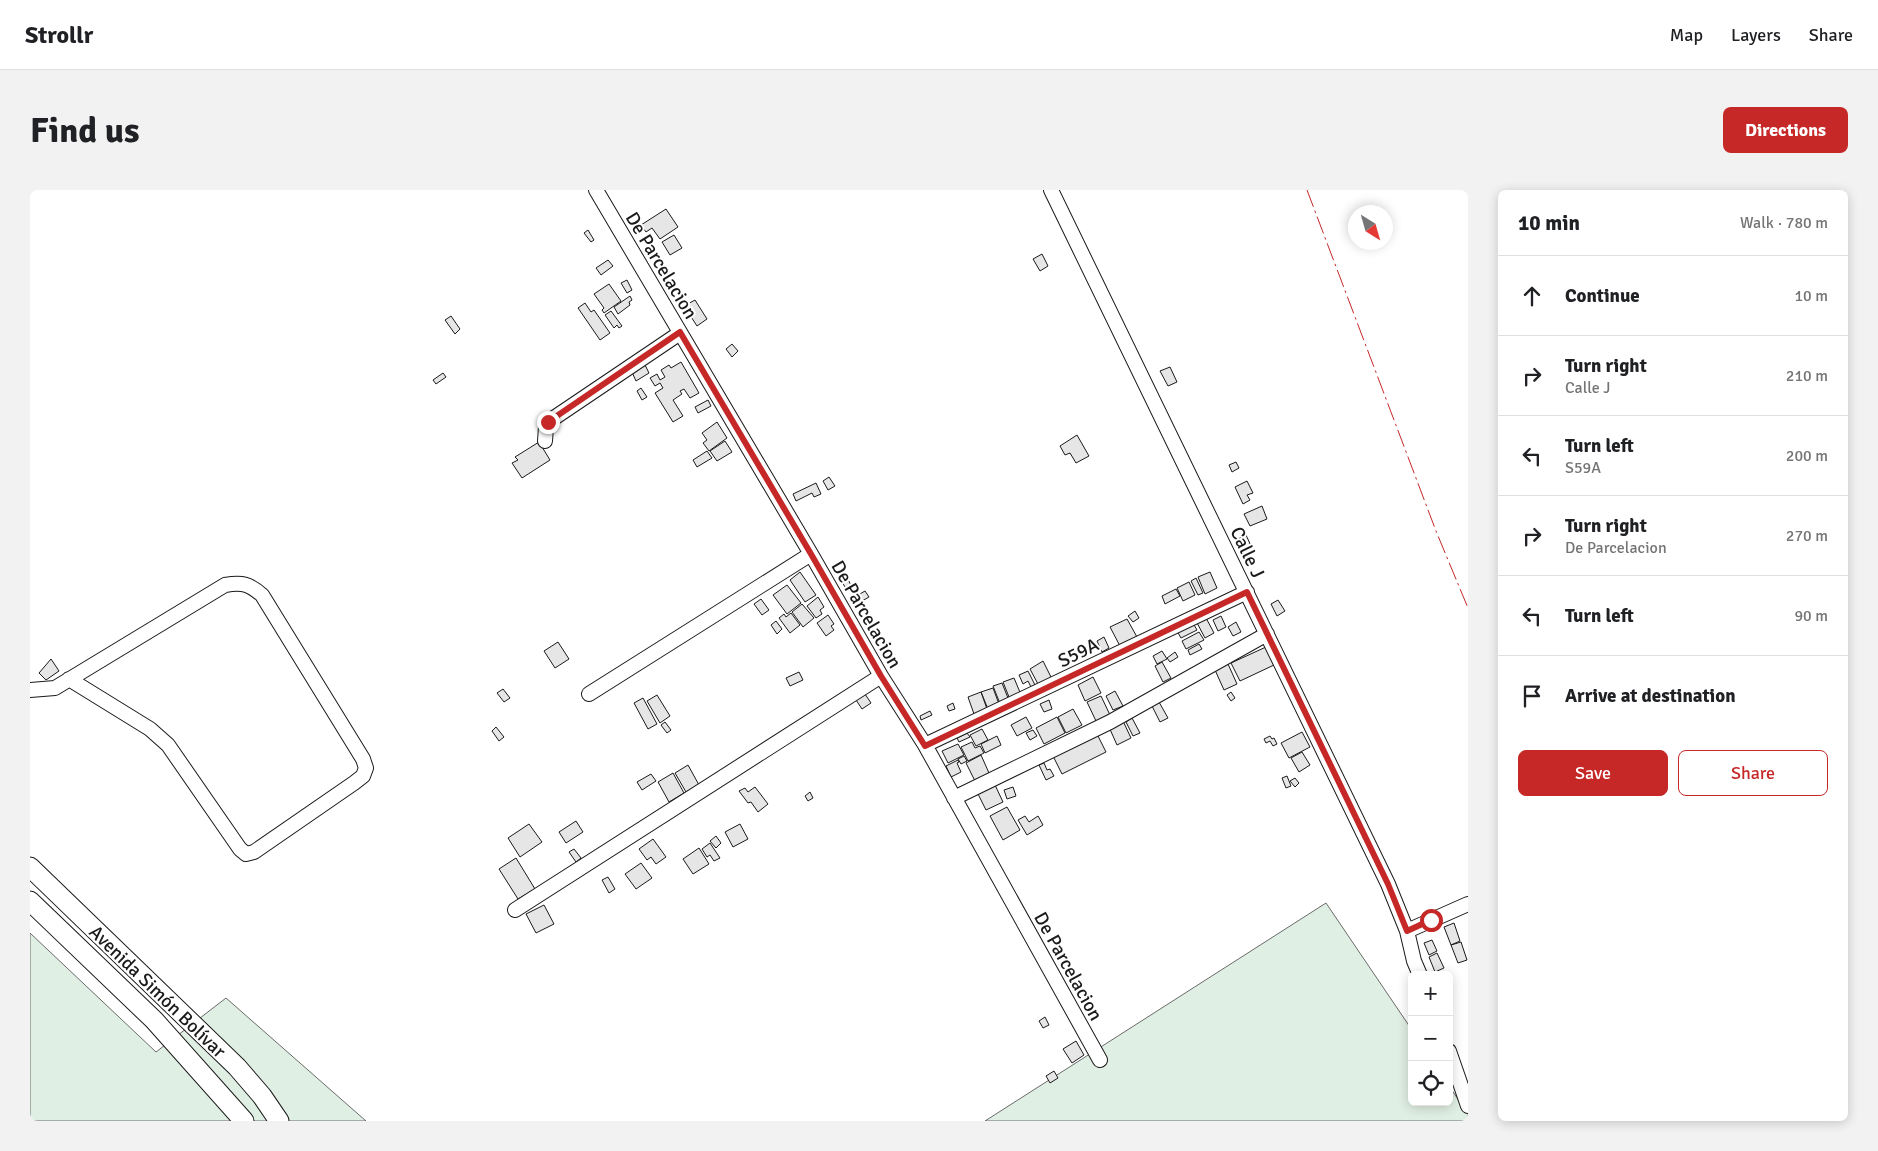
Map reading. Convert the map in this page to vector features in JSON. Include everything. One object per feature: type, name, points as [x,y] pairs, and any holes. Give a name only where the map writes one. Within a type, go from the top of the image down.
[{"type":"highway","name":"Avenida Simón Bolívar","points":[[30,867],[237,1068],[262,1096],[279,1121]]},
{"type":"highway","name":"Avenida Simón Bolívar","points":[[30,901],[154,1020],[244,1121]]},
{"type":"street","name":"De Parcelacion","points":[[596,190],[881,676],[925,746],[1100,1060]]},
{"type":"street","name":"Calle J","points":[[1051,190],[1388,884],[1407,931],[1418,971]]},
{"type":"street","points":[[545,441],[548,422],[680,332]]},
{"type":"street","points":[[589,694],[811,554]]},
{"type":"street","points":[[30,690],[55,688],[69,679],[225,585],[238,583],[251,586],[262,595],[363,759],[366,768],[363,776],[354,783],[254,852],[246,854],[240,849],[168,745],[150,729],[69,679]]},
{"type":"street","name":"S59A","points":[[925,746],[1247,592]]},
{"type":"street","points":[[954,798],[1110,722],[1267,634]]},
{"type":"street","points":[[516,910],[881,676]]},
{"type":"street","points":[[1407,931],[1468,904]]},
{"type":"street","points":[[1452,1061],[1468,1106]]},
{"type":"green space","points":[[1326,903],[1408,1024],[1408,1106],[1453,1106],[1453,1092],[1468,1114],[1468,1121],[985,1121]]},
{"type":"green space","points":[[30,933],[156,1052],[226,998],[366,1121],[30,1121]]},
{"type":"building","points":[[666,209],[678,227],[660,239],[652,228],[646,232],[641,225]]},
{"type":"building","points":[[588,230],[594,240],[591,242],[584,233]]},
{"type":"building","points":[[674,235],[682,248],[670,255],[662,242]]},
{"type":"building","points":[[1042,254],[1048,266],[1040,271],[1033,259]]},
{"type":"building","points":[[608,260],[613,266],[601,275],[596,268]]},
{"type":"building","points":[[627,280],[632,290],[627,293],[621,283]]},
{"type":"building","points":[[609,284],[621,301],[604,313],[602,310],[604,308],[594,294]]},
{"type":"building","points":[[630,296],[632,300],[629,302],[630,305],[618,314],[614,307]]},
{"type":"building","points":[[695,300],[707,319],[697,326],[684,306]]},
{"type":"building","points":[[585,303],[591,312],[594,310],[610,333],[600,340],[578,308]]},
{"type":"building","points":[[611,311],[622,326],[619,328],[617,325],[614,328],[605,315]]},
{"type":"building","points":[[451,316],[460,329],[455,334],[445,320]]},
{"type":"building","points":[[732,344],[738,351],[732,357],[726,349]]},
{"type":"building","points":[[681,362],[699,393],[690,398],[684,389],[680,391],[682,394],[673,400],[683,416],[673,422],[655,393],[663,388],[660,383],[655,386],[650,378],[657,374],[660,380],[665,377],[661,370],[669,365],[671,368]]},
{"type":"building","points":[[644,363],[649,373],[636,381],[631,370]]},
{"type":"building","points":[[1170,367],[1177,382],[1168,386],[1160,371]]},
{"type":"building","points":[[443,373],[446,377],[436,384],[433,380]]},
{"type":"building","points":[[641,388],[647,397],[642,400],[637,391]]},
{"type":"building","points":[[708,400],[711,406],[698,413],[695,407]]},
{"type":"building","points":[[717,422],[727,438],[709,451],[703,443],[707,440],[702,433]]},
{"type":"building","points":[[1077,435],[1089,456],[1076,463],[1070,453],[1065,455],[1060,446]]},
{"type":"building","points":[[725,441],[732,452],[717,461],[710,451]]},
{"type":"building","points":[[539,442],[550,460],[522,478],[512,463],[518,460],[515,457]]},
{"type":"building","points":[[707,451],[712,458],[697,467],[693,460]]},
{"type":"building","points":[[1236,462],[1239,468],[1232,472],[1229,465]]},
{"type":"building","points":[[829,477],[835,486],[828,490],[823,481]]},
{"type":"building","points":[[1247,481],[1253,493],[1247,495],[1250,500],[1243,504],[1235,487]]},
{"type":"building","points":[[816,483],[821,494],[814,497],[812,493],[796,501],[793,494]]},
{"type":"building","points":[[1262,506],[1267,519],[1250,526],[1244,514]]},
{"type":"building","points":[[1246,535],[1252,548],[1244,551],[1238,539]]},
{"type":"building","points":[[800,572],[816,595],[805,602],[790,580]]},
{"type":"building","points":[[1210,572],[1217,588],[1205,594],[1198,577]]},
{"type":"building","points":[[846,576],[852,587],[847,590],[840,579]]},
{"type":"building","points":[[1196,578],[1203,593],[1198,595],[1191,581]]},
{"type":"building","points":[[1189,582],[1195,595],[1183,601],[1177,588]]},
{"type":"building","points":[[787,585],[801,603],[787,614],[773,595]]},
{"type":"building","points":[[1176,589],[1180,596],[1165,604],[1162,596]]},
{"type":"building","points":[[865,591],[869,597],[862,601],[858,595]]},
{"type":"building","points":[[856,594],[860,600],[855,603],[851,598]]},
{"type":"building","points":[[818,597],[824,607],[820,610],[822,614],[816,618],[807,606]]},
{"type":"building","points":[[761,599],[769,610],[762,615],[754,604]]},
{"type":"building","points":[[1278,600],[1285,611],[1277,616],[1271,604]]},
{"type":"building","points":[[802,604],[814,618],[803,627],[792,612]]},
{"type":"building","points":[[1135,611],[1139,618],[1133,622],[1128,616]]},
{"type":"building","points":[[791,613],[800,625],[790,633],[779,618],[784,614],[786,617]]},
{"type":"building","points":[[828,615],[834,624],[831,626],[834,630],[826,636],[817,623]]},
{"type":"building","points":[[1205,616],[1214,633],[1205,638],[1196,621]]},
{"type":"building","points":[[1221,616],[1226,627],[1218,631],[1213,620]]},
{"type":"building","points":[[1127,619],[1137,637],[1120,646],[1110,627]]},
{"type":"building","points":[[776,621],[782,629],[777,634],[771,625]]},
{"type":"building","points":[[1236,622],[1241,632],[1233,636],[1228,627]]},
{"type":"building","points":[[1193,623],[1197,630],[1181,638],[1177,631]]},
{"type":"building","points":[[1199,632],[1204,640],[1186,649],[1182,641]]},
{"type":"building","points":[[1104,637],[1109,648],[1102,652],[1097,641]]},
{"type":"building","points":[[558,642],[569,659],[555,668],[544,651]]},
{"type":"building","points":[[1199,644],[1202,649],[1190,655],[1188,650]]},
{"type":"building","points":[[1266,647],[1274,665],[1240,681],[1231,663]]},
{"type":"building","points":[[1162,651],[1167,659],[1157,664],[1153,656]]},
{"type":"building","points":[[1175,652],[1178,657],[1170,662],[1167,658]]},
{"type":"building","points":[[51,659],[59,671],[46,680],[39,673]]},
{"type":"building","points":[[1043,661],[1052,679],[1039,686],[1030,669]]},
{"type":"building","points":[[1162,662],[1171,678],[1163,682],[1155,666]]},
{"type":"building","points":[[1228,664],[1237,684],[1224,690],[1215,670]]},
{"type":"building","points":[[1028,671],[1035,685],[1031,687],[1028,681],[1023,684],[1019,675]]},
{"type":"building","points":[[799,672],[803,680],[790,686],[786,678]]},
{"type":"building","points":[[1093,677],[1101,693],[1085,701],[1078,685]]},
{"type":"building","points":[[1014,678],[1022,697],[1011,702],[1003,682]]},
{"type":"building","points":[[1002,683],[1010,703],[1001,706],[993,686]]},
{"type":"building","points":[[993,688],[999,704],[988,709],[981,692]]},
{"type":"building","points":[[503,689],[510,698],[504,702],[497,693]]},
{"type":"building","points":[[1115,691],[1123,706],[1113,710],[1106,696]]},
{"type":"building","points":[[981,692],[987,709],[974,714],[968,697]]},
{"type":"building","points":[[1231,692],[1235,698],[1231,701],[1227,695]]},
{"type":"building","points":[[865,694],[871,703],[862,709],[856,700]]},
{"type":"building","points":[[657,695],[670,716],[660,723],[647,701]]},
{"type":"building","points":[[1101,696],[1110,715],[1096,721],[1087,702]]},
{"type":"building","points":[[643,698],[657,724],[648,729],[634,703]]},
{"type":"building","points":[[1049,700],[1052,709],[1044,712],[1040,704]]},
{"type":"building","points":[[1159,702],[1168,718],[1160,722],[1152,706]]},
{"type":"building","points":[[953,703],[955,709],[949,711],[947,706]]},
{"type":"building","points":[[1073,709],[1082,725],[1066,733],[1058,717]]},
{"type":"building","points":[[930,711],[932,715],[921,720],[920,716]]},
{"type":"building","points":[[1026,717],[1032,728],[1017,736],[1011,725]]},
{"type":"building","points":[[1057,717],[1065,733],[1044,744],[1036,728]]},
{"type":"building","points":[[1132,718],[1140,733],[1133,736],[1126,722]]},
{"type":"building","points":[[1123,721],[1131,738],[1117,745],[1109,727]]},
{"type":"building","points":[[665,722],[671,730],[667,733],[661,725]]},
{"type":"building","points":[[496,727],[504,737],[499,741],[492,731]]},
{"type":"building","points":[[982,729],[988,740],[976,746],[970,735]]},
{"type":"building","points":[[1033,730],[1037,736],[1030,740],[1026,733]]},
{"type":"building","points":[[1302,732],[1310,747],[1289,758],[1281,743]]},
{"type":"building","points":[[967,733],[970,737],[959,742],[957,738]]},
{"type":"building","points":[[1097,734],[1106,752],[1062,774],[1053,756]]},
{"type":"building","points":[[997,736],[1001,745],[985,753],[981,744]]},
{"type":"building","points":[[1270,736],[1272,739],[1274,738],[1277,744],[1273,746],[1270,741],[1266,743],[1264,739]]},
{"type":"building","points":[[972,742],[975,748],[980,746],[984,753],[968,761],[961,747]]},
{"type":"building","points":[[958,744],[964,755],[948,763],[942,751]]},
{"type":"building","points":[[1302,752],[1310,765],[1299,772],[1291,758]]},
{"type":"building","points":[[981,755],[989,773],[975,781],[966,763]]},
{"type":"building","points":[[964,756],[967,761],[961,764],[958,759]]},
{"type":"building","points":[[958,760],[959,762],[957,763],[961,772],[951,777],[946,766]]},
{"type":"building","points":[[1044,763],[1047,770],[1050,769],[1054,776],[1046,780],[1039,765]]},
{"type":"building","points":[[688,765],[699,785],[686,792],[675,773]]},
{"type":"building","points":[[673,773],[684,793],[669,802],[658,782]]},
{"type":"building","points":[[651,774],[656,781],[642,790],[637,782]]},
{"type":"building","points":[[1287,776],[1291,786],[1286,788],[1282,778]]},
{"type":"building","points":[[1295,778],[1299,783],[1295,787],[1290,781]]},
{"type":"building","points":[[995,785],[1003,802],[986,810],[978,794]]},
{"type":"building","points":[[755,787],[768,804],[758,812],[751,802],[748,803],[739,791],[745,788],[748,792]]},
{"type":"building","points":[[1013,787],[1016,796],[1007,799],[1004,790]]},
{"type":"building","points":[[810,792],[813,798],[808,801],[805,796]]},
{"type":"building","points":[[1007,807],[1020,830],[1003,840],[990,816]]},
{"type":"building","points":[[1025,816],[1029,822],[1038,816],[1043,825],[1027,835],[1018,820]]},
{"type":"building","points":[[576,821],[583,832],[566,843],[559,832]]},
{"type":"building","points":[[529,824],[542,842],[520,857],[508,838]]},
{"type":"building","points":[[740,824],[748,839],[733,847],[725,832]]},
{"type":"building","points":[[716,836],[721,843],[716,848],[710,841]]},
{"type":"building","points":[[653,839],[666,857],[656,864],[651,857],[647,860],[639,849]]},
{"type":"building","points":[[710,843],[720,858],[714,861],[710,855],[707,857],[702,849]]},
{"type":"building","points":[[699,848],[709,864],[693,874],[683,859]]},
{"type":"building","points":[[574,849],[581,858],[576,862],[569,852]]},
{"type":"building","points":[[516,858],[535,889],[518,899],[499,869]]},
{"type":"building","points":[[641,863],[652,878],[636,889],[625,874]]},
{"type":"building","points":[[608,877],[615,889],[609,893],[602,880]]},
{"type":"building","points":[[544,905],[554,924],[536,933],[526,914]]},
{"type":"building","points":[[1454,923],[1460,941],[1451,945],[1444,927]]},
{"type":"building","points":[[1432,940],[1437,951],[1429,955],[1424,943]]},
{"type":"building","points":[[1461,942],[1467,960],[1458,963],[1451,945]]},
{"type":"building","points":[[1437,953],[1444,968],[1435,971],[1429,957]]},
{"type":"building","points":[[1045,1017],[1049,1025],[1043,1028],[1039,1021]]},
{"type":"building","points":[[1076,1041],[1084,1055],[1072,1063],[1063,1049]]},
{"type":"building","points":[[1054,1071],[1058,1078],[1050,1083],[1046,1076]]},
{"type":"power","points":[[1307,190],[1436,531],[1468,608]]},
{"type":"route","points":[[548,422],[680,332],[881,676],[925,746],[1247,592],[1388,884],[1407,931],[1431,920]]}]
